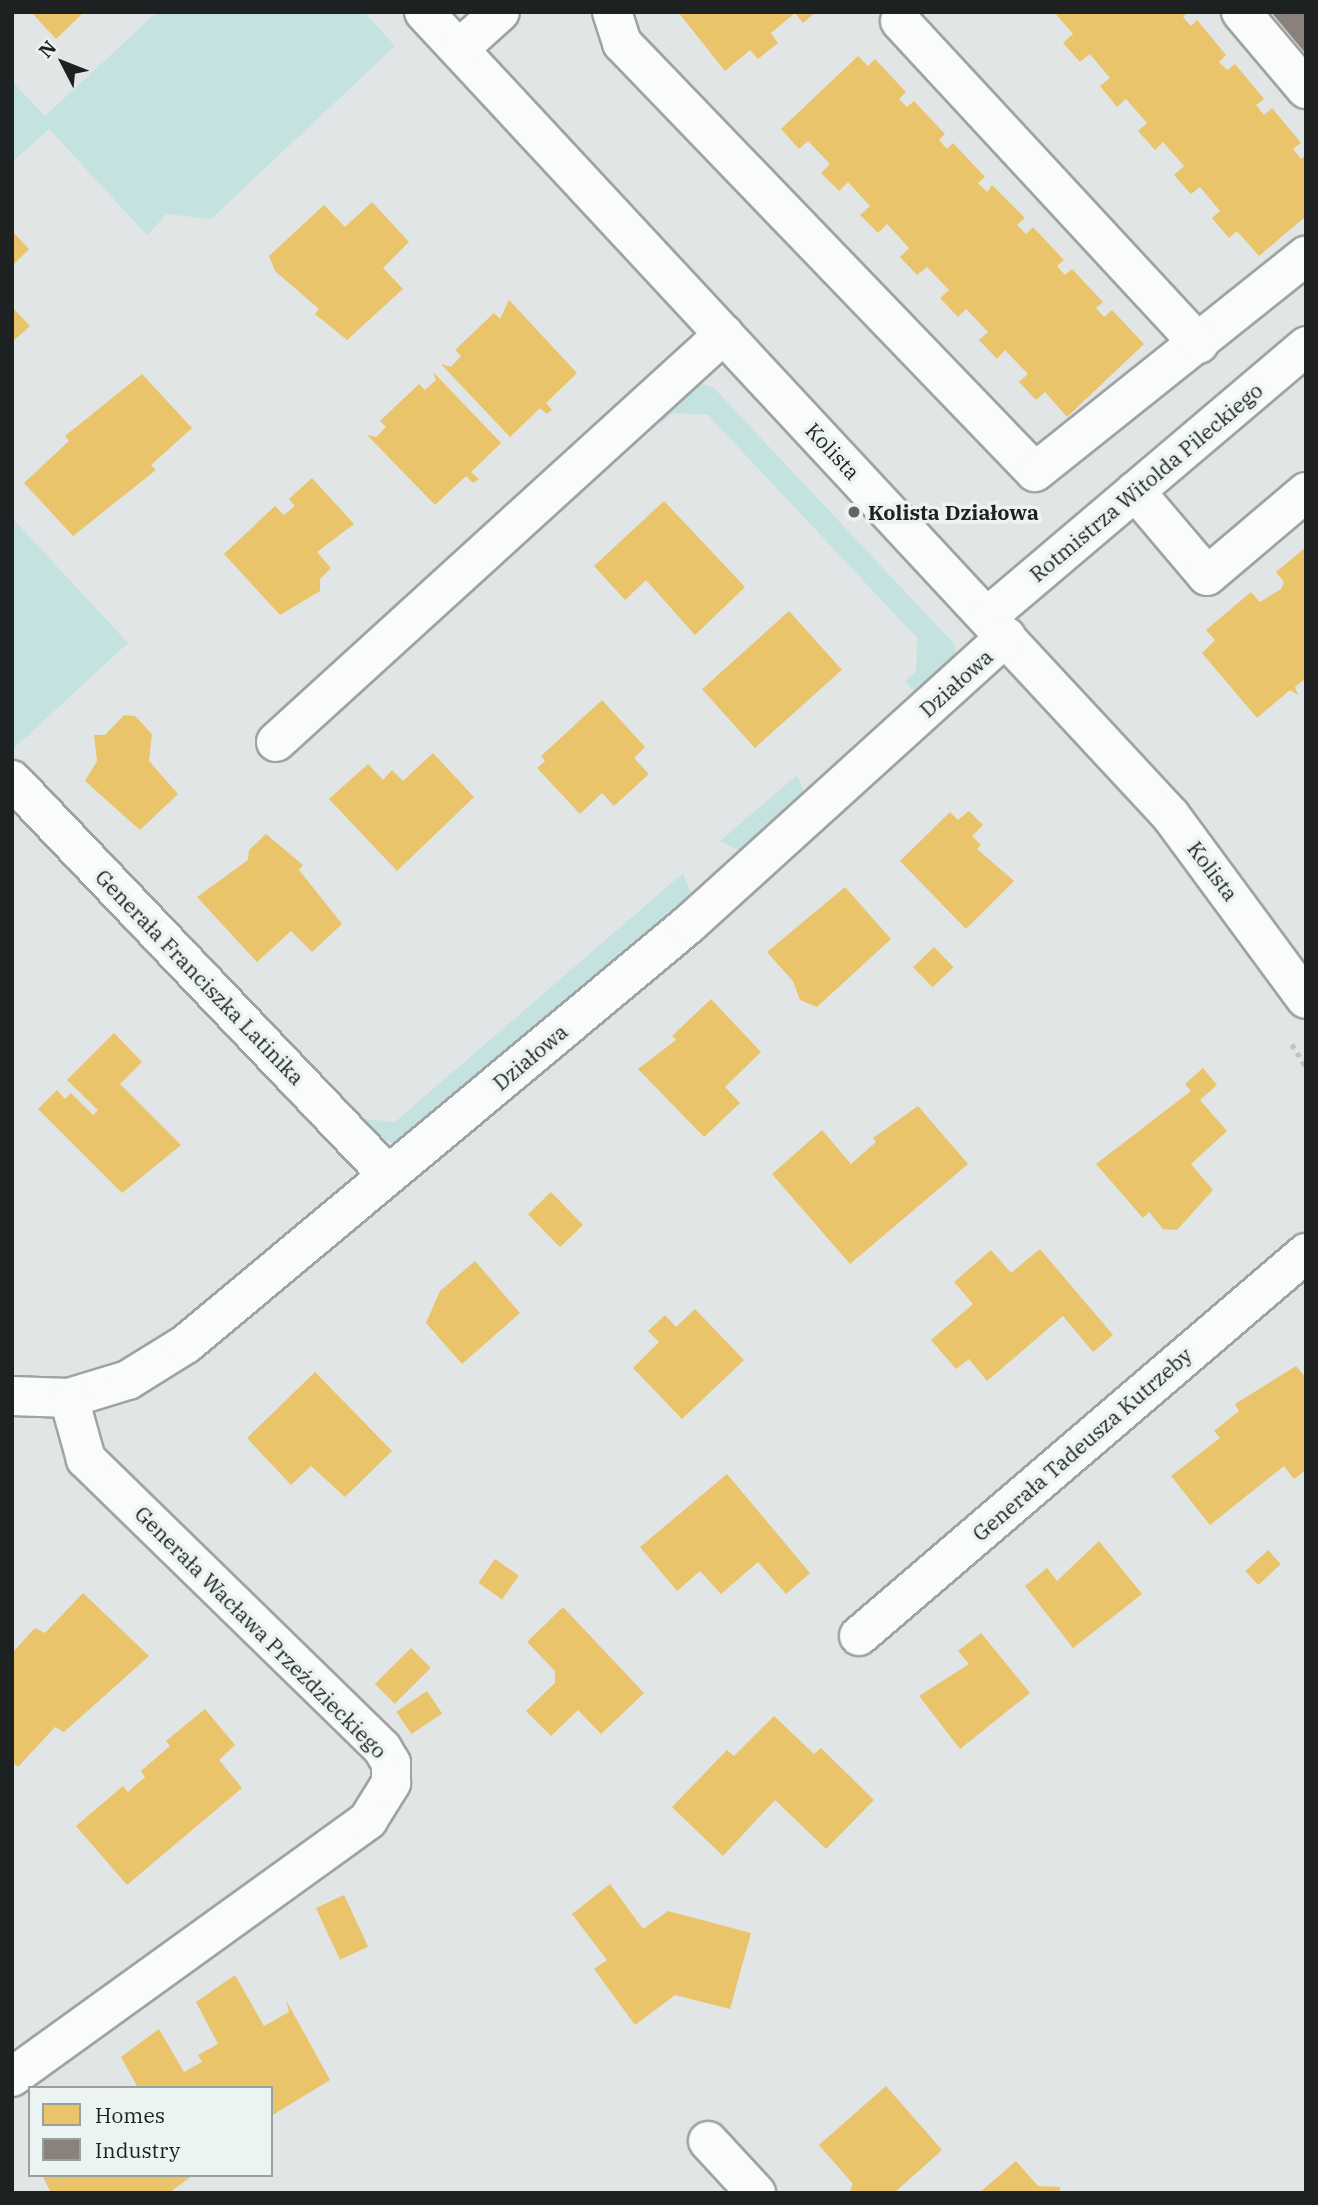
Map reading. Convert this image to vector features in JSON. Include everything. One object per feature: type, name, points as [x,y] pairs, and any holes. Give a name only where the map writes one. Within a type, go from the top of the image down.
[{"type":"street","name":"Kolista","points":[[424,12],[1171,816],[1306,999]]},
{"type":"street","points":[[459,49],[500,12]]},
{"type":"street","points":[[612,12],[622,43],[1035,472],[1199,344],[1306,256]]},
{"type":"street","points":[[1241,12],[1306,89]]},
{"type":"street","points":[[900,21],[1199,344]]},
{"type":"street","points":[[276,743],[724,334]]},
{"type":"street","name":"Rotmistrza Witolda Pileckiego","points":[[996,627],[1135,491],[1306,346]]},
{"type":"street","points":[[1135,491],[1207,576],[1306,492]]},
{"type":"street","name":"Działowa","points":[[12,1396],[69,1398],[128,1380],[186,1344],[689,924],[996,627]]},
{"type":"street","name":"Generała Franciszka Latinika","points":[[12,779],[388,1175]]},
{"type":"street","name":"Generała Tadeusza Kutrzeby","points":[[859,1636],[1306,1253]]},
{"type":"street","name":"Generała Wacława Przeździeckiego","points":[[12,2077],[368,1820],[391,1783],[391,1763],[382,1748],[86,1459],[69,1398]]},
{"type":"street","points":[[708,2141],[756,2193]]},
{"type":"shaded area","points":[[157,12],[364,12],[395,46],[211,219],[167,214],[147,235],[49,129],[12,162],[12,81],[45,116]]},
{"type":"shaded area","points":[[696,383],[713,387],[956,646],[954,660],[917,695],[905,681],[916,672],[917,638],[708,415],[673,413],[660,424],[658,414]]},
{"type":"shaded area","points":[[12,518],[128,643],[13,749],[12,748]]},
{"type":"shaded area","points":[[797,775],[805,794],[740,851],[720,841]]},
{"type":"shaded area","points":[[683,873],[692,895],[399,1144],[372,1137],[364,1119],[395,1122]]},
{"type":"building: Homes","points":[[31,12],[84,12],[56,39]]},
{"type":"building: Homes","points":[[678,12],[816,12],[803,23],[795,13],[771,33],[778,43],[758,59],[750,50],[725,71]]},
{"type":"building: Homes","points":[[1054,12],[1188,12],[1183,17],[1191,26],[1197,20],[1226,55],[1219,62],[1227,70],[1235,64],[1264,99],[1256,105],[1264,115],[1272,108],[1301,143],[1293,149],[1301,159],[1306,155],[1306,216],[1259,256],[1237,231],[1229,238],[1212,218],[1220,211],[1200,187],[1191,194],[1174,175],[1184,166],[1163,142],[1155,150],[1138,131],[1147,123],[1126,99],[1117,107],[1100,86],[1110,78],[1090,54],[1080,62],[1063,43],[1073,34]]},
{"type":"building: Homes","points":[[858,56],[868,66],[875,59],[906,92],[899,99],[907,107],[914,101],[945,134],[939,140],[947,149],[953,143],[985,177],[978,183],[987,192],[992,185],[1025,218],[1017,225],[1026,234],[1033,227],[1064,260],[1057,266],[1065,275],[1072,269],[1103,302],[1096,308],[1104,317],[1112,310],[1144,344],[1067,417],[1045,392],[1036,400],[1019,382],[1028,374],[1005,350],[997,359],[979,340],[988,332],[966,309],[958,317],[940,298],[949,290],[927,267],[917,275],[900,257],[909,248],[887,224],[878,233],[860,215],[870,206],[848,182],[839,191],[821,173],[830,164],[808,141],[799,149],[781,129]]},
{"type":"building: Homes","points":[[372,202],[409,242],[383,268],[403,289],[347,340],[315,314],[319,309],[275,271],[269,256],[324,205],[345,227]]},
{"type":"building: Homes","points":[[12,231],[29,249],[12,266]]},
{"type":"building: Homes","points":[[509,300],[577,373],[546,403],[552,410],[547,414],[540,408],[510,437],[441,364],[451,367],[461,356],[455,350],[494,313],[500,319]]},
{"type":"building: Homes","points":[[12,307],[30,326],[12,342]]},
{"type":"building: Homes","points":[[433,372],[501,443],[471,472],[479,479],[473,483],[466,476],[435,505],[367,435],[376,437],[386,427],[380,421],[419,384],[425,390],[436,380]]},
{"type":"building: Homes","points":[[142,374],[192,428],[151,465],[156,470],[73,536],[24,483],[69,441],[65,436]]},
{"type":"building: Homes","points":[[312,478],[354,524],[317,552],[331,568],[320,579],[320,591],[280,615],[224,554],[275,506],[284,515],[295,506],[289,499]]},
{"type":"building: Homes","points":[[664,501],[745,587],[695,635],[646,580],[625,600],[594,566]]},
{"type":"building: Homes","points":[[1306,547],[1306,678],[1295,687],[1298,695],[1290,690],[1257,718],[1202,653],[1215,640],[1206,630],[1251,592],[1260,602],[1281,589],[1284,582],[1276,572]]},
{"type":"building: Homes","points":[[789,611],[842,670],[755,748],[702,689]]},
{"type":"building: Homes","points":[[602,700],[645,747],[634,758],[649,774],[614,806],[602,793],[580,814],[537,768],[545,761],[541,756]]},
{"type":"building: Homes","points":[[124,715],[135,716],[152,734],[149,761],[178,794],[140,830],[85,781],[97,761],[94,735],[105,735]]},
{"type":"building: Homes","points":[[433,753],[474,797],[397,871],[329,799],[368,764],[383,780],[392,770],[403,781]]},
{"type":"building: Homes","points":[[969,811],[983,825],[972,836],[981,845],[977,849],[1014,881],[966,929],[900,861],[950,812],[958,820]]},
{"type":"building: Homes","points":[[266,834],[303,865],[299,870],[342,924],[312,952],[291,931],[257,962],[197,897],[248,860],[249,850]]},
{"type":"building: Homes","points":[[845,887],[891,939],[817,1007],[800,1000],[793,981],[767,952]]},
{"type":"building: Homes","points":[[934,947],[953,967],[933,987],[913,967]]},
{"type":"building: Homes","points":[[711,999],[761,1052],[725,1087],[740,1103],[704,1137],[638,1069],[676,1040],[672,1036]]},
{"type":"building: Homes","points":[[114,1033],[142,1062],[120,1084],[181,1145],[122,1193],[38,1109],[57,1090],[65,1099],[71,1093],[93,1115],[98,1110],[67,1080]]},
{"type":"building: Homes","points":[[1203,1068],[1217,1085],[1200,1100],[1227,1131],[1191,1164],[1213,1190],[1177,1230],[1163,1229],[1149,1212],[1143,1218],[1096,1164],[1191,1091],[1185,1084]]},
{"type":"building: Homes","points":[[918,1106],[968,1164],[850,1264],[772,1174],[822,1130],[851,1164],[876,1142],[873,1138]]},
{"type":"building: Homes","points":[[551,1192],[583,1225],[560,1247],[528,1214]]},
{"type":"building: Homes","points":[[1040,1249],[1113,1335],[1093,1352],[1063,1316],[987,1381],[969,1359],[956,1369],[931,1340],[973,1304],[954,1282],[991,1250],[1011,1273]]},
{"type":"building: Homes","points":[[475,1261],[520,1313],[462,1364],[426,1323],[440,1291]]},
{"type":"building: Homes","points":[[695,1309],[744,1360],[682,1419],[633,1368],[659,1342],[648,1331],[665,1315],[676,1327]]},
{"type":"building: Homes","points":[[1296,1366],[1306,1378],[1306,1470],[1294,1479],[1284,1466],[1210,1525],[1171,1476],[1220,1438],[1214,1431],[1239,1411],[1235,1404]]},
{"type":"building: Homes","points":[[315,1372],[392,1451],[345,1497],[311,1466],[291,1485],[247,1438]]},
{"type":"building: Homes","points":[[727,1474],[810,1573],[786,1594],[758,1562],[721,1594],[700,1571],[677,1591],[640,1547]]},
{"type":"building: Homes","points":[[1099,1541],[1142,1594],[1073,1648],[1025,1586],[1047,1568],[1057,1581]]},
{"type":"building: Homes","points":[[1268,1550],[1281,1564],[1258,1585],[1245,1571]]},
{"type":"building: Homes","points":[[495,1559],[519,1576],[502,1599],[478,1583]]},
{"type":"building: Homes","points":[[83,1593],[149,1656],[64,1732],[55,1727],[18,1767],[12,1762],[12,1653],[35,1628],[45,1633]]},
{"type":"building: Homes","points":[[563,1607],[644,1693],[601,1734],[578,1710],[551,1736],[526,1711],[555,1683],[555,1671],[527,1642]]},
{"type":"building: Homes","points":[[981,1633],[1030,1693],[960,1749],[919,1696],[969,1664],[958,1651]]},
{"type":"building: Homes","points":[[411,1648],[431,1668],[395,1704],[375,1684]]},
{"type":"building: Homes","points":[[427,1691],[442,1713],[411,1734],[396,1712]]},
{"type":"building: Homes","points":[[205,1709],[235,1745],[219,1760],[242,1788],[127,1885],[76,1826],[123,1786],[128,1792],[145,1777],[141,1771],[170,1746],[166,1741]]},
{"type":"building: Homes","points":[[774,1716],[814,1754],[821,1748],[874,1800],[826,1849],[775,1800],[723,1856],[672,1807],[727,1750],[734,1756]]},
{"type":"building: Homes","points":[[610,1884],[643,1929],[668,1911],[751,1933],[730,2009],[675,1995],[635,2025],[594,1969],[607,1960],[572,1914]]},
{"type":"building: Homes","points":[[344,1895],[368,1947],[340,1960],[316,1908]]},
{"type":"building: Homes","points":[[235,1975],[264,2026],[289,2012],[286,2000],[330,2080],[273,2115],[273,2086],[137,2086],[121,2057],[159,2029],[184,2072],[202,2062],[198,2055],[218,2044],[196,2002]]},
{"type":"building: Homes","points":[[886,2086],[942,2150],[894,2193],[849,2193],[853,2184],[819,2145]]},
{"type":"building: Homes","points":[[1016,2161],[1038,2186],[1060,2187],[1060,2193],[979,2193]]},
{"type":"building: Homes","points":[[43,2177],[190,2177],[169,2193],[51,2193]]},
{"type":"building: Industry","points":[[1271,12],[1306,12],[1306,54]]},
{"type":"place","name":"Kolista Działowa","points":[[854,512]]}]
